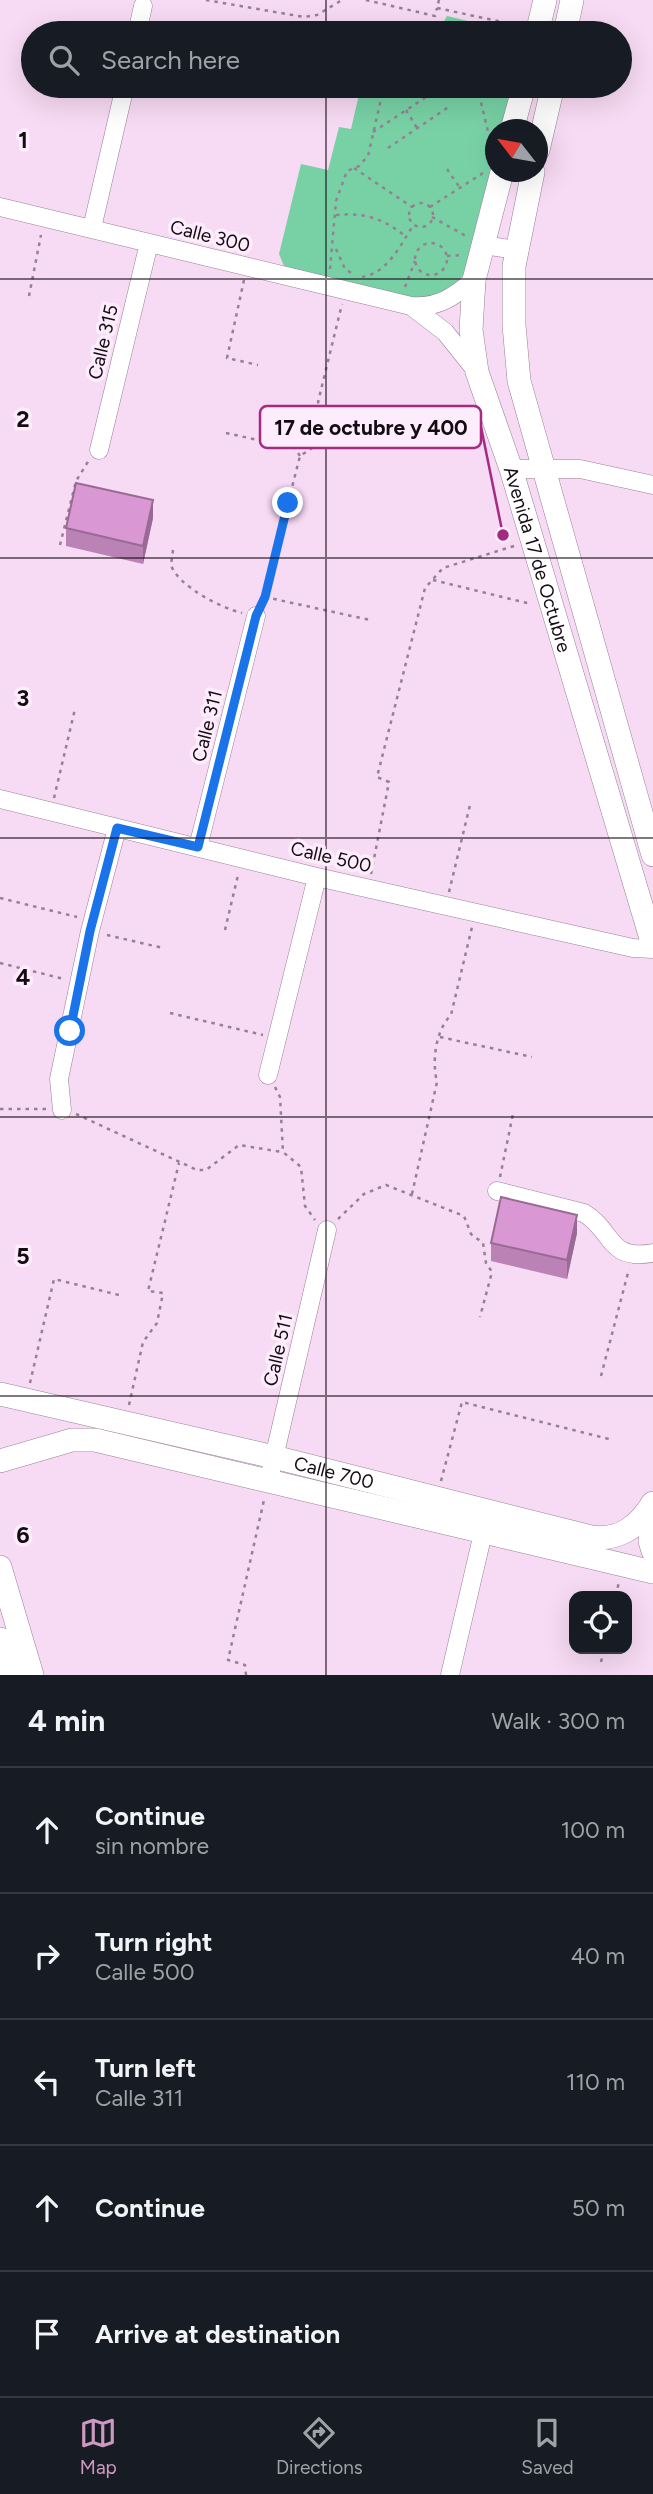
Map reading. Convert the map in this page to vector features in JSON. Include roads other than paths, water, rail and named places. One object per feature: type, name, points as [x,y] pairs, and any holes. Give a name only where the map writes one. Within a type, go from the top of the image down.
[{"type":"main road","points":[[540,21],[545,0]]},
{"type":"main road","points":[[568,21],[572,0]]},
{"type":"main road","points":[[515,119],[521,98]]},
{"type":"main road","points":[[545,119],[550,98]]},
{"type":"main road","name":"Avenida 17 de Octubre","points":[[490,182],[478,242],[469,271],[471,330],[477,372],[511,469],[653,947]]},
{"type":"main road","name":"Avenida 17 de Octubre","points":[[531,182],[516,250],[516,357],[526,407],[651,841]]},
{"type":"main road","name":"Calle 700","points":[[0,1394],[125,1423],[272,1468],[486,1520],[653,1572]]},
{"type":"main road","name":"Calle 700","points":[[0,1461],[83,1439],[437,1497],[486,1520],[600,1539],[611,1538],[637,1525],[653,1502]]},
{"type":"main road","points":[[653,1502],[650,1541],[653,1551]]},
{"type":"main road","points":[[0,1567],[11,1675]]},
{"type":"main road","points":[[6,1633],[32,1675]]},
{"type":"street","points":[[140,21],[143,6]]},
{"type":"street","points":[[92,228],[122,98]]},
{"type":"street","name":"Calle 300","points":[[0,207],[248,267],[328,278],[407,298]]},
{"type":"street","points":[[478,242],[516,250]]},
{"type":"street","name":"Calle 315","points":[[99,450],[149,243]]},
{"type":"street","points":[[407,298],[430,307],[441,303],[469,271]]},
{"type":"street","points":[[407,298],[445,332],[477,372]]},
{"type":"street","points":[[511,469],[580,468],[653,485]]},
{"type":"street","name":"Calle 311","points":[[198,847],[256,616]]},
{"type":"street","name":"Calle 500","points":[[0,799],[317,877],[633,948],[653,947]]},
{"type":"street","points":[[62,1110],[59,1079],[92,926],[117,828]]},
{"type":"street","points":[[268,1075],[317,877]]},
{"type":"street","points":[[497,1191],[583,1213],[592,1218],[620,1251],[632,1255],[653,1254]]},
{"type":"street","name":"Calle 511","points":[[272,1468],[327,1230]]},
{"type":"street","points":[[450,1675],[486,1520]]},
{"type":"place","name":"17 de octubre y 400","points":[[503,535]]}]
